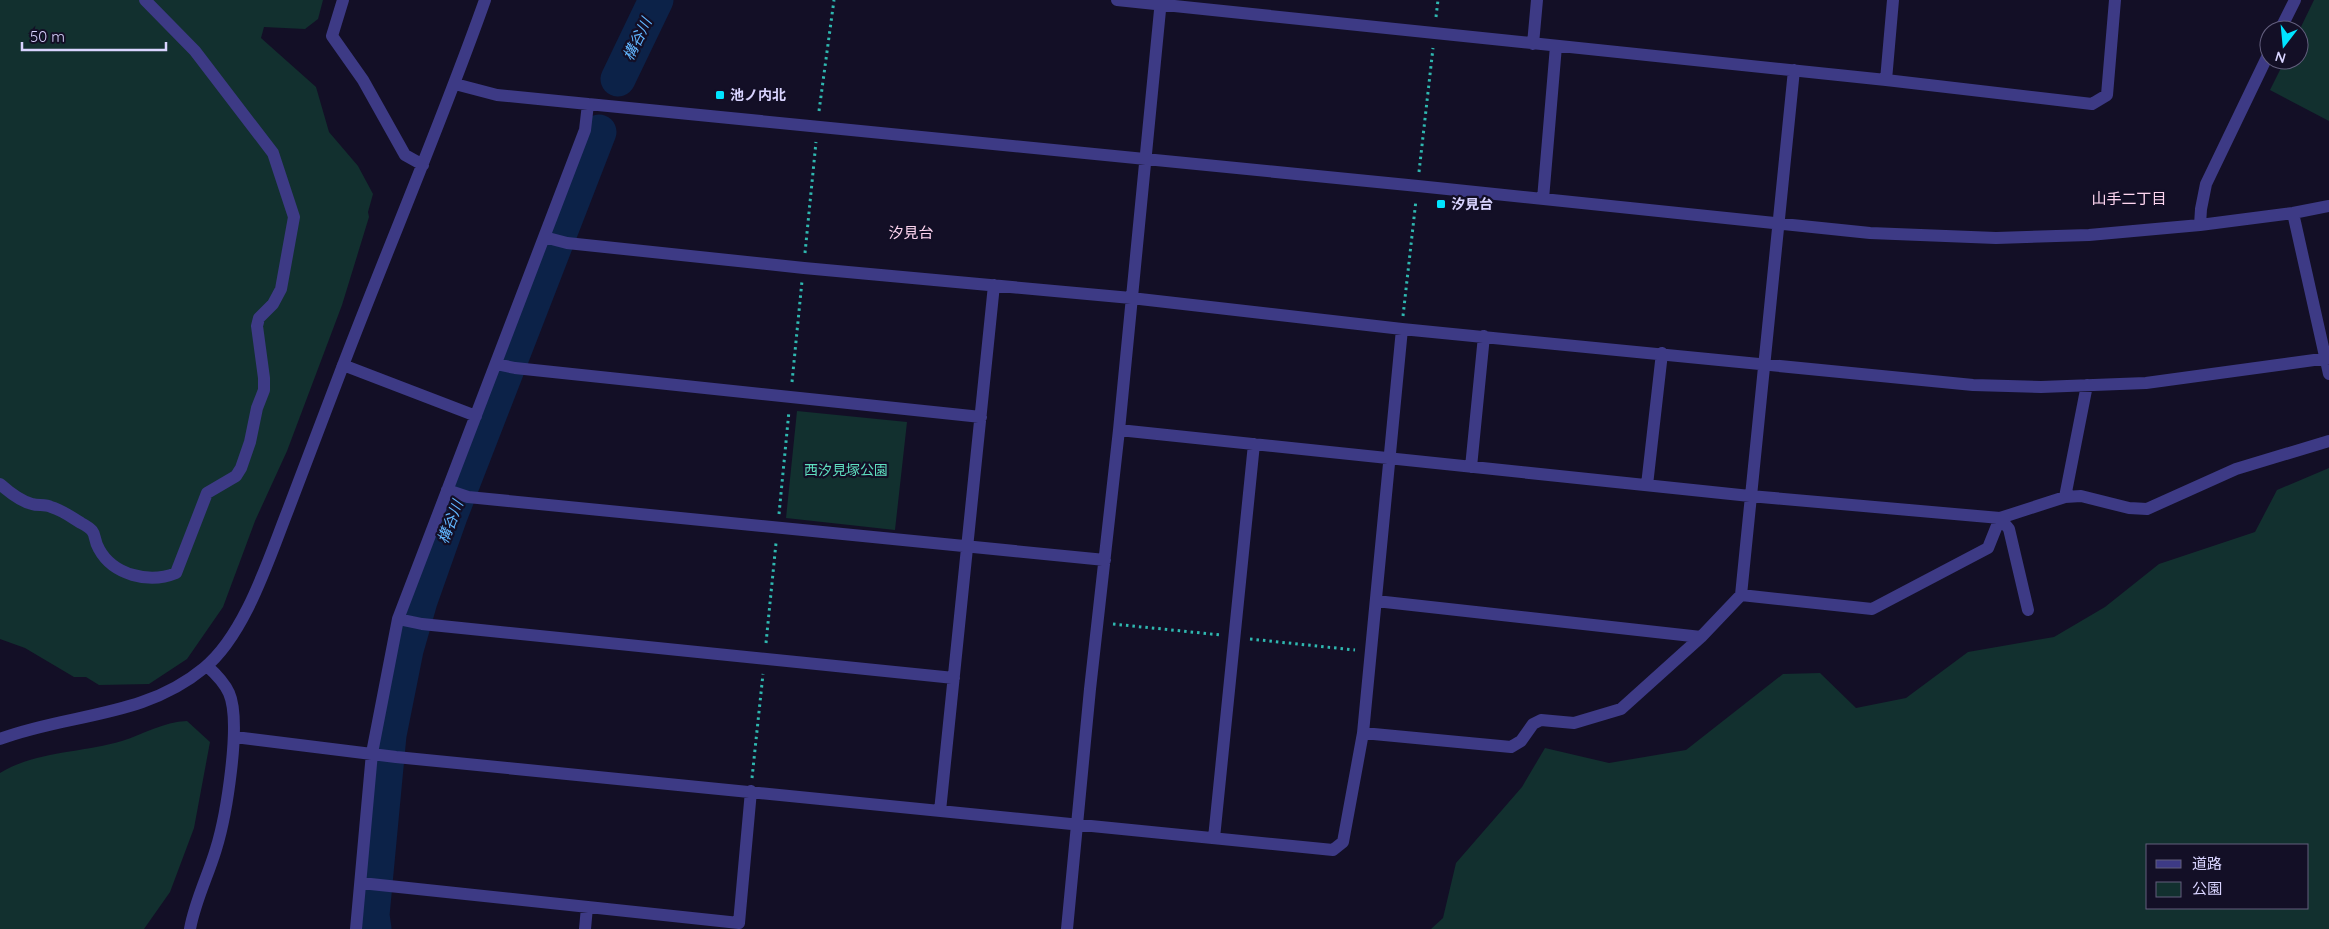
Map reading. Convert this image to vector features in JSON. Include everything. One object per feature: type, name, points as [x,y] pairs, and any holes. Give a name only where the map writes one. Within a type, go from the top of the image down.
[{"type":"street","points":[[0,484],[13,495],[32,504],[49,506],[91,528],[96,536],[98,548],[106,561],[120,571],[139,577],[169,576],[176,573],[207,493],[236,476],[241,468],[250,442],[257,408],[264,390],[257,326],[259,318],[273,304],[281,289],[294,217],[273,153],[195,51],[144,0]]},
{"type":"street","points":[[343,0],[332,36],[363,80],[405,155],[423,165]]},
{"type":"street","points":[[0,739],[151,701],[181,686],[207,666],[222,649],[243,617],[265,569],[343,365],[455,84],[485,0]]},
{"type":"street","points":[[1117,0],[1160,2],[2092,104],[2107,95],[2115,0]]},
{"type":"street","points":[[1532,44],[1537,0]]},
{"type":"street","points":[[1886,80],[1893,0]]},
{"type":"street","points":[[2285,20],[2295,0]]},
{"type":"street","points":[[1067,929],[1090,689],[1119,430],[1160,2]]},
{"type":"street","points":[[1543,199],[1556,46]]},
{"type":"street","points":[[1363,733],[1511,747],[1521,741],[1533,724],[1541,720],[1574,723],[1621,709],[1701,637],[1741,595],[1780,225],[1794,70]]},
{"type":"street","points":[[2200,225],[2206,184],[2261,70]]},
{"type":"street","points":[[455,84],[497,95],[1418,186],[1870,233],[1996,238],[2089,235],[2200,225],[2293,213],[2329,206]]},
{"type":"street","points":[[356,929],[376,754],[402,620],[476,416],[547,238],[584,130],[588,104]]},
{"type":"street","points":[[2293,213],[2327,358],[2329,374]]},
{"type":"street","points":[[547,238],[567,242],[804,268],[1131,298],[1402,329],[1973,385],[2146,383],[2327,358]]},
{"type":"street","points":[[940,811],[994,285]]},
{"type":"street","points":[[235,737],[396,757],[1214,838],[1280,847],[1334,850],[1343,842],[1363,733],[1402,329]]},
{"type":"street","points":[[1471,467],[1484,336]]},
{"type":"street","points":[[1647,485],[1662,354]]},
{"type":"street","points":[[498,364],[516,368],[981,416]]},
{"type":"street","points":[[343,365],[476,416]]},
{"type":"street","points":[[2064,497],[2087,385]]},
{"type":"street","points":[[1119,430],[1750,496],[2000,518],[2064,497],[2081,496],[2129,508],[2147,509],[2236,469],[2329,442]]},
{"type":"street","points":[[1214,838],[1254,444]]},
{"type":"street","points":[[449,491],[468,497],[1105,560]]},
{"type":"street","points":[[1741,595],[1872,609],[1988,548],[2000,518]]},
{"type":"street","points":[[2000,518],[2009,529],[2028,610]]},
{"type":"street","points":[[1376,601],[1701,637]]},
{"type":"street","points":[[402,620],[422,624],[954,678]]},
{"type":"street","points":[[190,929],[217,848],[235,737],[234,712],[229,693],[219,676],[207,666]]},
{"type":"street","points":[[361,883],[739,923],[751,791]]},
{"type":"street","points":[[585,929],[587,907]]},
{"type":"path","points":[[1402,329],[1438,0]]},
{"type":"green space","points":[[0,0],[323,0],[318,19],[305,29],[264,27],[261,38],[316,87],[329,132],[358,166],[373,194],[368,212],[369,217],[342,305],[287,451],[255,521],[223,607],[187,659],[149,684],[99,685],[86,677],[74,677],[25,648],[0,639]]},
{"type":"green space","points":[[2314,0],[2329,0],[2329,121],[2270,90],[2280,70],[2309,70],[2309,20],[2304,20]]},
{"type":"green space","name":"西汐見塚公園","points":[[797,411],[907,422],[895,530],[786,518]]},
{"type":"green space","points":[[2329,468],[2329,929],[1431,929],[1443,918],[1456,863],[1522,787],[1545,748],[1609,763],[1686,750],[1783,674],[1820,673],[1856,708],[1906,698],[1968,652],[2054,637],[2105,607],[2159,564],[2255,532],[2277,490]]},
{"type":"green space","points":[[187,721],[210,742],[194,828],[170,892],[144,929],[0,929],[0,773],[29,760],[107,745],[162,726]]},
{"type":"waterway","name":"構谷川","points":[[618,79],[656,0]]},
{"type":"waterway","name":"構谷川","points":[[374,929],[372,915],[389,735],[406,650],[420,601],[450,516],[599,132]]},
{"type":"place","name":"池ノ内北","points":[[720,95]]},
{"type":"place","name":"汐見台","points":[[1441,204]]},
{"type":"district","name":"山手二丁目","points":[[2129,198]]},
{"type":"district","name":"汐見台","points":[[911,232]]}]
